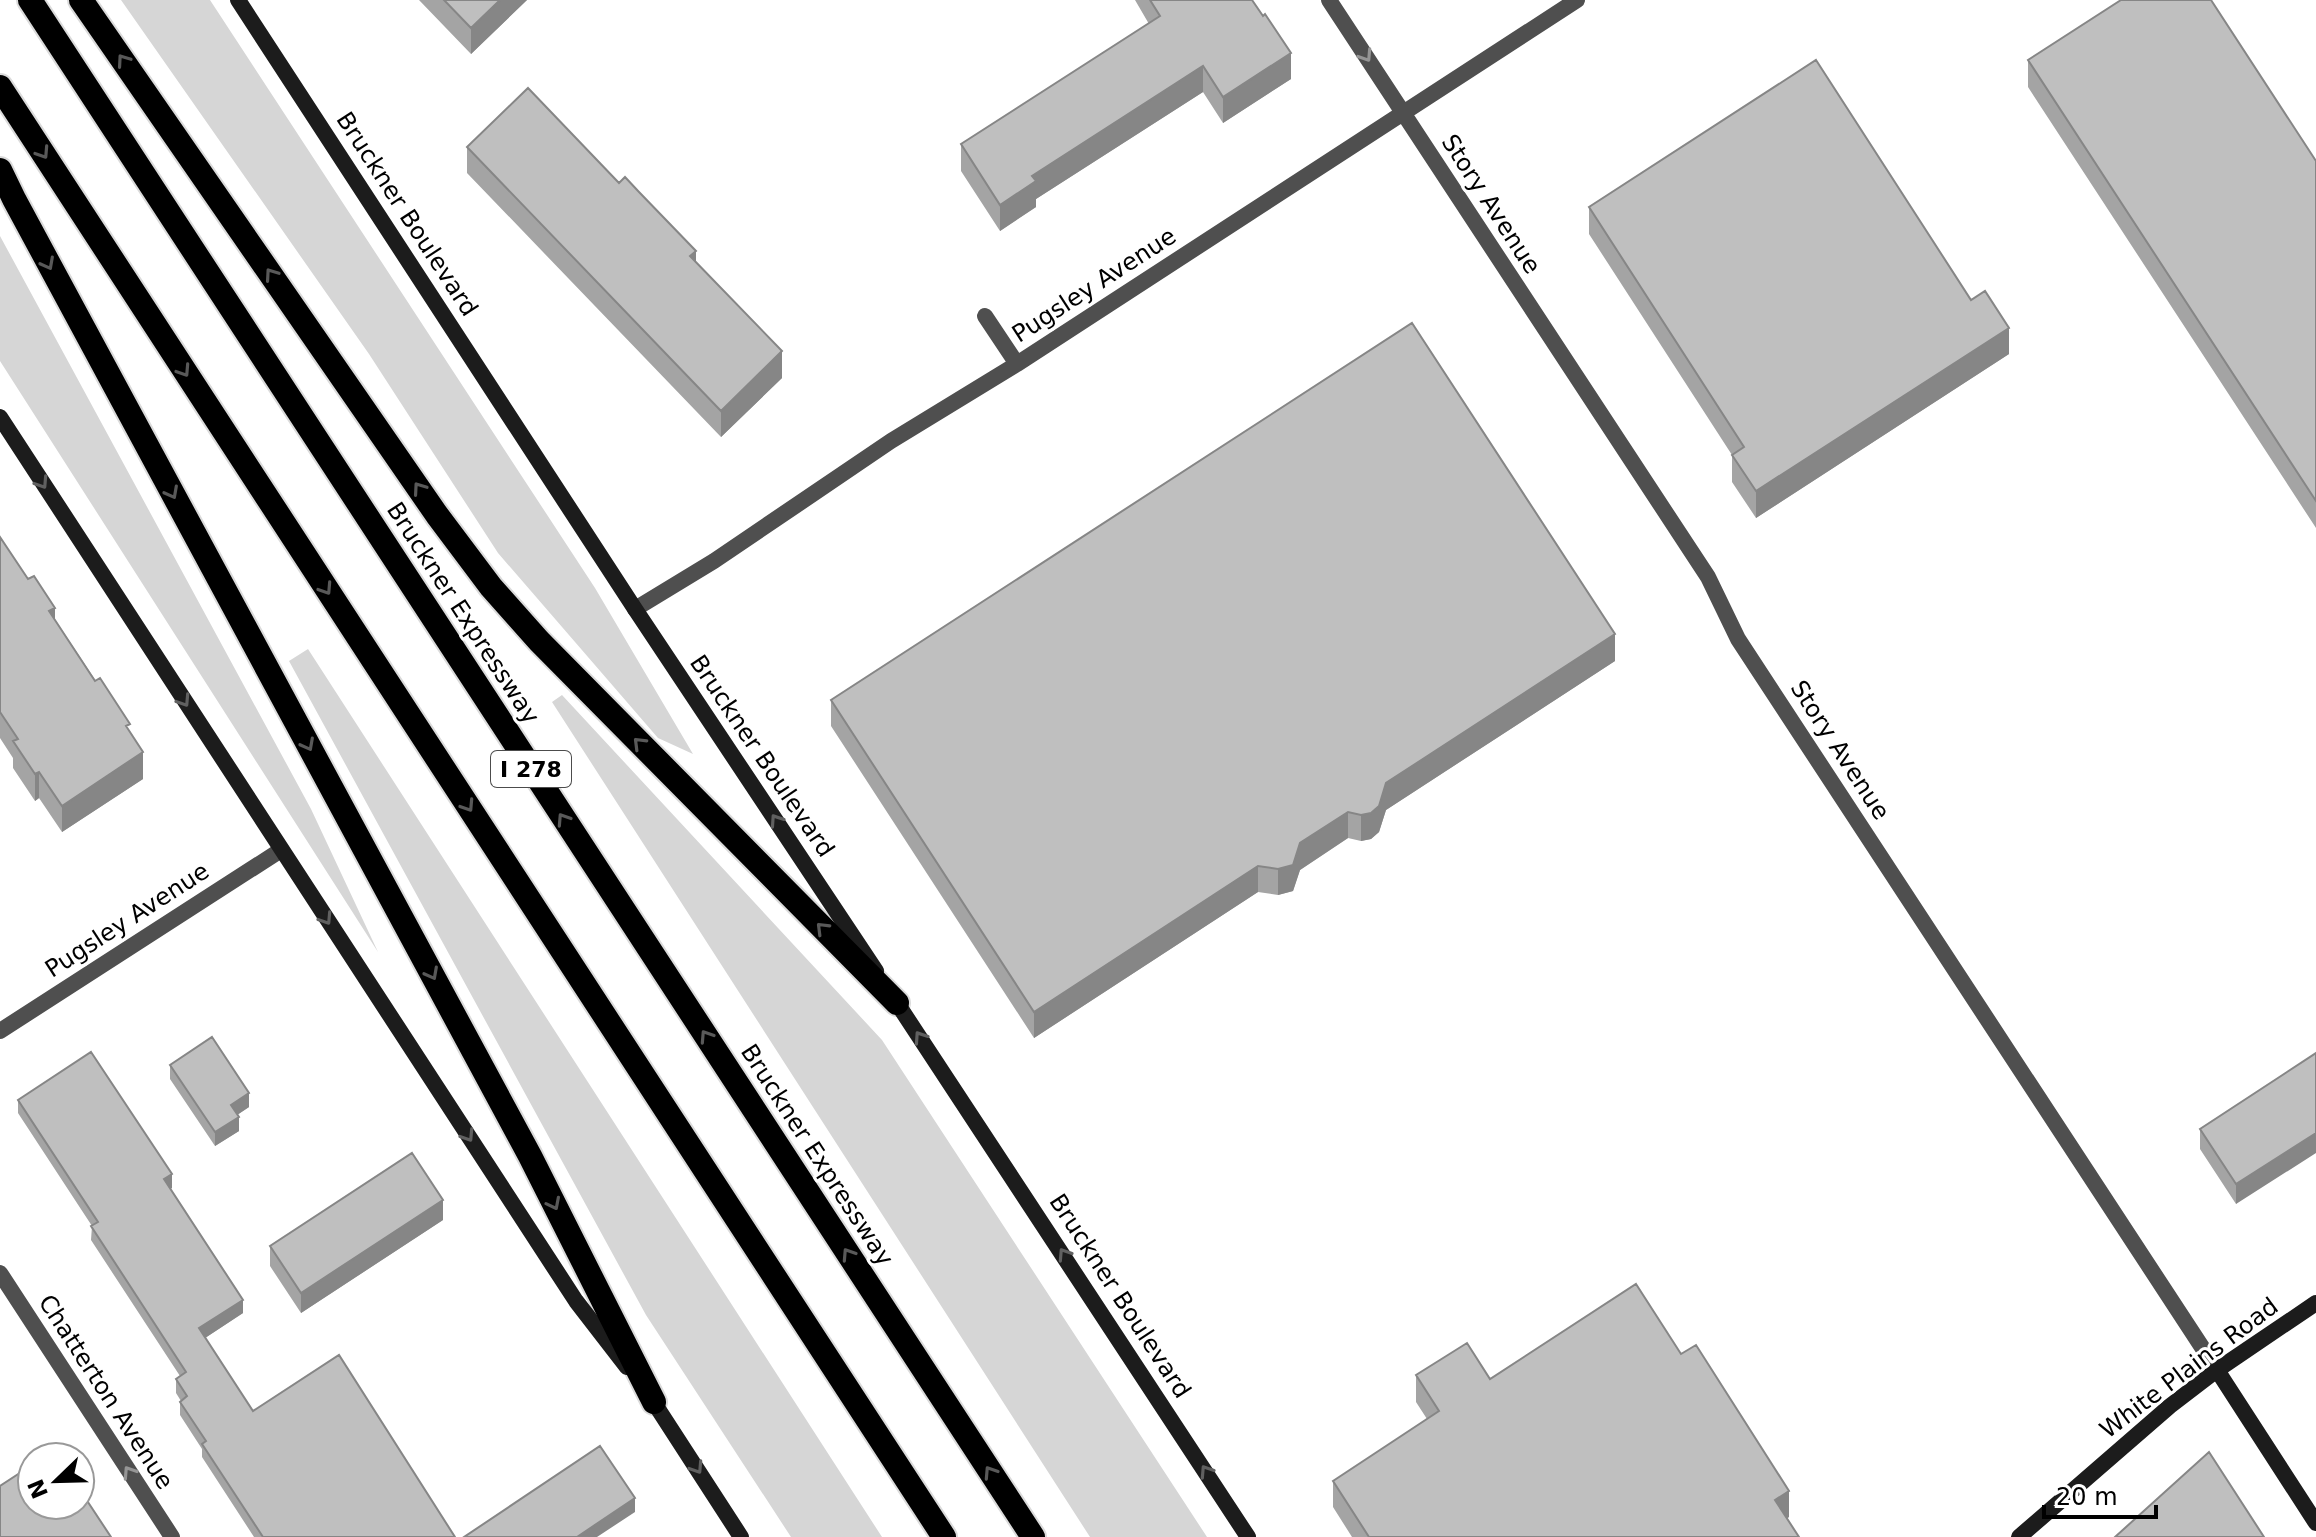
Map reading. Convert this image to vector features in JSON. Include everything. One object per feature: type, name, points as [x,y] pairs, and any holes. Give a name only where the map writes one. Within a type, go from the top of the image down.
[{"type":"highway","name":"Bruckner Expressway","points":[[30,0],[1033,1537]]},
{"type":"highway","points":[[81,0],[437,515],[491,587],[561,664],[897,1003]]},
{"type":"highway","name":"I 278","points":[[0,87],[944,1537]]},
{"type":"highway","points":[[0,170],[530,1156],[654,1402]]},
{"type":"main road","name":"Bruckner Boulevard","points":[[238,0],[635,609],[1248,1537]]},
{"type":"main road","points":[[0,417],[576,1301],[654,1402],[741,1537]]},
{"type":"main road","name":"White Plains Road","points":[[2019,1537],[2170,1406],[2316,1303]]},
{"type":"main road","name":"Story Avenue","points":[[2217,1370],[2316,1523]]},
{"type":"street","name":"Story Avenue","points":[[1329,0],[1708,577],[1738,639],[2217,1370]]},
{"type":"street","name":"Pugsley Avenue","points":[[635,609],[714,561],[891,441],[1017,364],[1577,0]]},
{"type":"street","points":[[985,316],[1017,364]]},
{"type":"street","name":"Pugsley Avenue","points":[[0,1031],[281,850]]},
{"type":"street","name":"Chatterton Avenue","points":[[0,1273],[172,1537]]},
{"type":"shaded area","points":[[121,0],[210,0],[595,588],[693,754],[658,738],[498,553],[369,354]]},
{"type":"shaded area","points":[[0,236],[311,809],[378,952],[0,361]]},
{"type":"shaded area","points":[[308,649],[882,1537],[791,1537],[646,1315],[289,661]]},
{"type":"shaded area","points":[[562,695],[882,1040],[1207,1537],[1090,1537],[552,702]]},
{"type":"building","points":[[444,0],[500,0],[471,28]]},
{"type":"building","points":[[1150,0],[1252,0],[1291,53],[1223,97],[1203,66],[1032,176],[1036,181],[1000,205],[961,144],[1160,16]]},
{"type":"building","points":[[2121,0],[2211,0],[2316,161],[2316,501],[2028,60]]},
{"type":"building","points":[[1816,60],[1971,300],[1985,291],[2009,328],[1756,491],[1732,455],[1744,447],[1589,207]]},
{"type":"building","points":[[528,88],[619,183],[625,177],[696,251],[690,256],[782,351],[721,411],[467,147]]},
{"type":"building","points":[[1412,323],[1615,634],[1386,783],[1379,806],[1371,813],[1361,815],[1348,812],[1300,843],[1293,865],[1278,869],[1258,866],[1034,1012],[831,700]]},
{"type":"building","points":[[0,537],[28,579],[34,576],[55,608],[49,611],[95,681],[100,678],[130,724],[126,726],[143,752],[62,806],[13,741],[18,739],[0,712]]},
{"type":"building","points":[[212,1037],[249,1093],[231,1105],[239,1117],[215,1132],[170,1065]]},
{"type":"building","points":[[91,1052],[172,1174],[164,1179],[243,1300],[199,1328],[253,1411],[339,1355],[455,1537],[263,1537],[202,1444],[206,1441],[180,1402],[187,1396],[176,1379],[186,1372],[91,1226],[98,1222],[18,1100]]},
{"type":"building","points":[[2316,1053],[2316,1133],[2236,1184],[2200,1129]]},
{"type":"building","points":[[412,1153],[443,1200],[301,1293],[270,1246]]},
{"type":"building","points":[[1636,1284],[1681,1354],[1696,1345],[1789,1491],[1775,1500],[1799,1537],[1369,1537],[1333,1481],[1439,1411],[1416,1375],[1467,1343],[1490,1379]]},
{"type":"building","points":[[600,1446],[635,1498],[577,1537],[464,1537]]},
{"type":"building","points":[[2209,1452],[2264,1537],[2115,1537]]},
{"type":"building","points":[[16,1476],[16,1521],[96,1521],[96,1514],[111,1537],[0,1537],[0,1486]]}]
